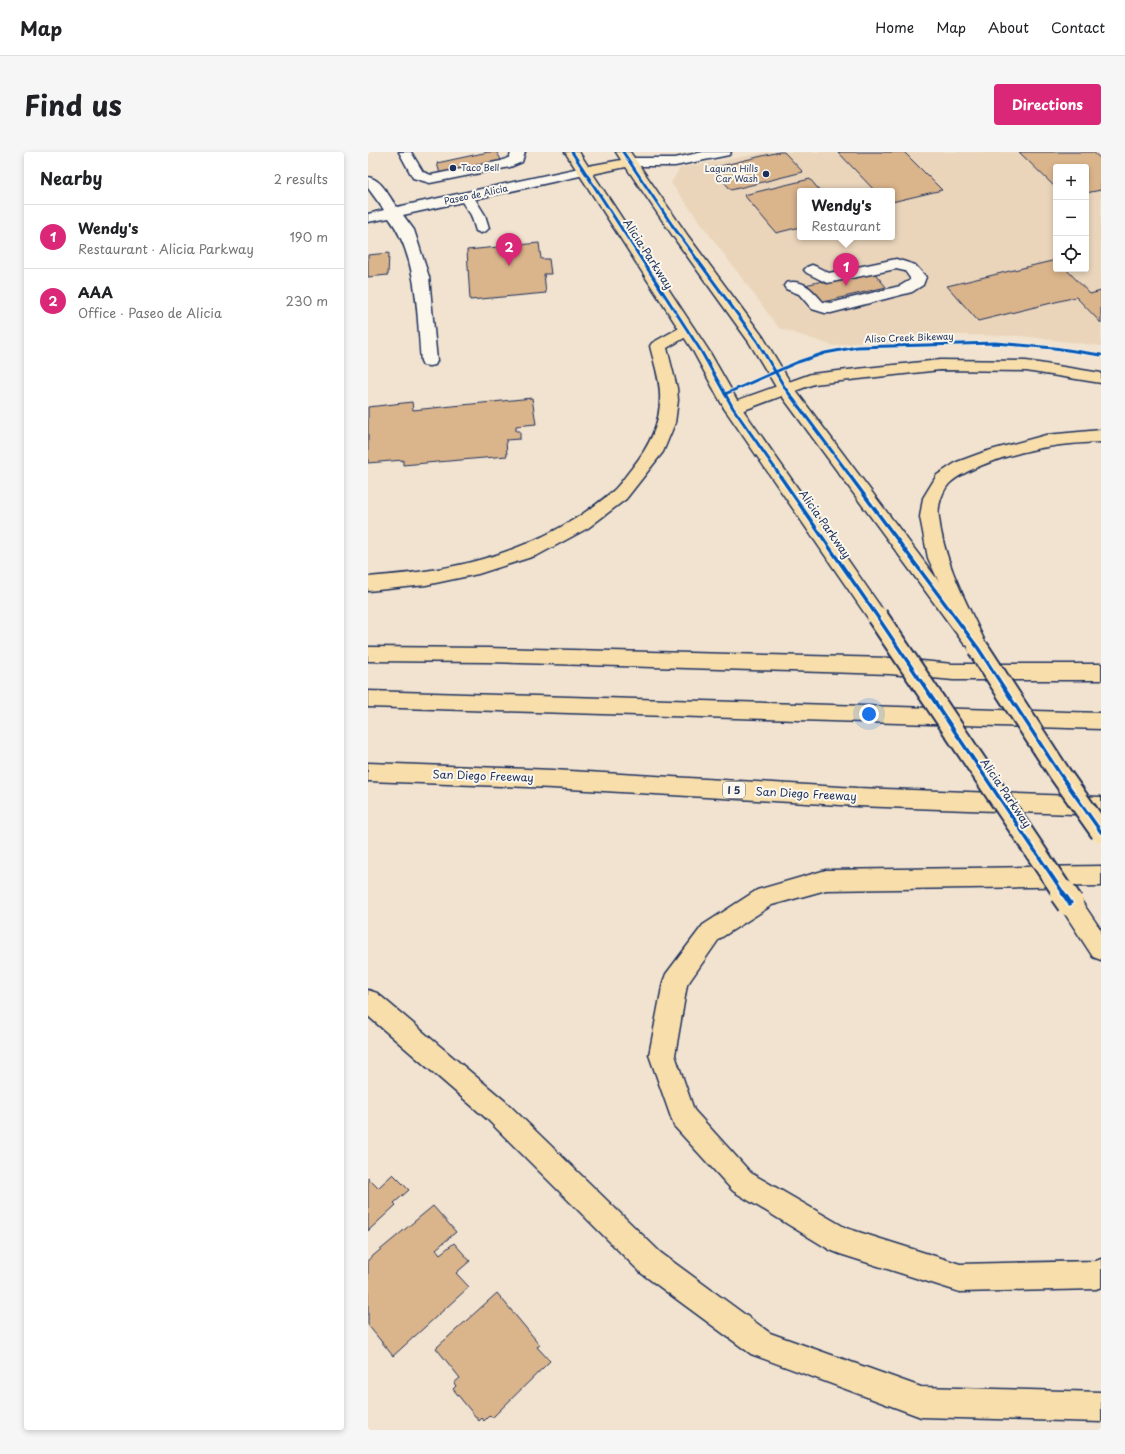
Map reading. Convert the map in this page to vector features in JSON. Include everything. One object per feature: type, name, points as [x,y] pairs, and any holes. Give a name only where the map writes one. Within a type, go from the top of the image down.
[{"type":"main road","name":"Alicia Parkway","points":[[572,152],[686,330],[733,408],[877,616],[1101,950]]},
{"type":"main road","points":[[584,171],[626,157],[702,267],[755,338],[777,372],[785,388],[978,648],[1060,774],[1101,832]]},
{"type":"main road","points":[[368,584],[426,578],[478,567],[531,550],[581,524],[620,495],[654,452],[666,423],[669,406],[668,388],[658,346],[686,330]]},
{"type":"main road","points":[[733,408],[811,379],[940,365],[1026,366],[1101,378]]},
{"type":"main road","points":[[978,648],[938,558],[929,517],[932,498],[943,479],[963,466],[990,456],[1046,441],[1101,436]]},
{"type":"main road","points":[[368,654],[488,655],[890,666],[953,672],[1101,672]]},
{"type":"main road","points":[[368,699],[758,709],[1101,721]]},
{"type":"main road","name":"San Diego Freeway","points":[[368,772],[553,779],[856,797],[1101,806]]},
{"type":"main road","points":[[1101,876],[826,880],[765,897],[711,932],[675,982],[662,1055],[683,1117],[742,1182],[840,1240],[960,1278],[1096,1275],[1101,1273]]},
{"type":"main road","points":[[368,1001],[496,1110],[651,1263],[761,1344],[921,1402],[1101,1407]]},
{"type":"street","points":[[405,152],[418,175],[430,179],[505,164],[517,158],[518,152]]},
{"type":"street","points":[[626,157],[662,152]]},
{"type":"street","points":[[626,157],[675,162],[724,152]]},
{"type":"street","name":"Paseo de Alicia","points":[[368,218],[584,171]]},
{"type":"street","points":[[368,181],[377,188],[406,230],[421,277],[430,361]]},
{"type":"street","points":[[466,197],[478,215],[481,228]]},
{"type":"street","points":[[792,286],[804,291],[816,305],[822,308],[831,308],[906,289],[917,282],[918,277],[910,268],[896,264],[827,278],[812,270]]},
{"type":"shaded area","points":[[768,152],[1101,152],[1101,346],[1022,336],[960,335],[898,336],[834,346],[779,328],[671,183],[680,168]]},
{"type":"building","name":"Taco Bell","points":[[488,152],[497,152],[502,162],[440,174],[437,163]]},
{"type":"building","points":[[784,152],[803,172],[731,190],[712,168]]},
{"type":"building","points":[[838,152],[904,152],[942,190],[895,201],[895,188],[872,188]]},
{"type":"building","points":[[1019,152],[1093,152],[1101,159],[1101,190],[1089,192],[1089,164],[1053,164],[1053,185]]},
{"type":"building","points":[[810,179],[818,188],[797,188],[797,228],[776,233],[744,195]]},
{"type":"building","points":[[539,243],[541,259],[549,259],[551,274],[544,274],[546,293],[470,300],[467,250]]},
{"type":"building","points":[[389,253],[388,275],[368,277],[368,255]]},
{"type":"building","points":[[1053,261],[1053,272],[1069,272],[1090,294],[1101,291],[1101,323],[1076,297],[978,321],[947,286]]},
{"type":"building","points":[[872,270],[886,287],[819,303],[805,285]]},
{"type":"building","points":[[532,398],[536,424],[516,426],[516,431],[520,431],[520,439],[506,440],[507,456],[403,465],[403,460],[368,463],[368,407],[412,402],[413,410]]},
{"type":"building","points":[[393,1174],[409,1190],[394,1203],[396,1205],[368,1231],[368,1178],[378,1188]]},
{"type":"building","points":[[433,1206],[456,1232],[436,1249],[440,1254],[454,1243],[470,1261],[456,1273],[469,1287],[393,1356],[368,1325],[368,1260]]},
{"type":"building","points":[[497,1293],[540,1345],[537,1347],[550,1361],[492,1418],[490,1415],[484,1421],[482,1418],[479,1421],[453,1389],[456,1386],[454,1383],[460,1378],[436,1348]]},
{"type":"cycle path","points":[[572,152],[701,351],[733,408],[877,616],[1070,903]]},
{"type":"cycle path","points":[[623,152],[672,225],[757,341],[785,388],[978,648],[1060,774],[1101,832]]},
{"type":"cycle path","name":"Aliso Creek Bikeway","points":[[725,394],[798,362],[825,353],[857,347],[995,343],[1054,348],[1101,355]]},
{"type":"place","name":"Taco Bell","points":[[453,168]]},
{"type":"place","name":"Laguna Hills Car Wash","points":[[766,174]]},
{"type":"place","name":"AAA","points":[[509,266]]},
{"type":"place","name":"Wendy's","points":[[846,286]]}]
